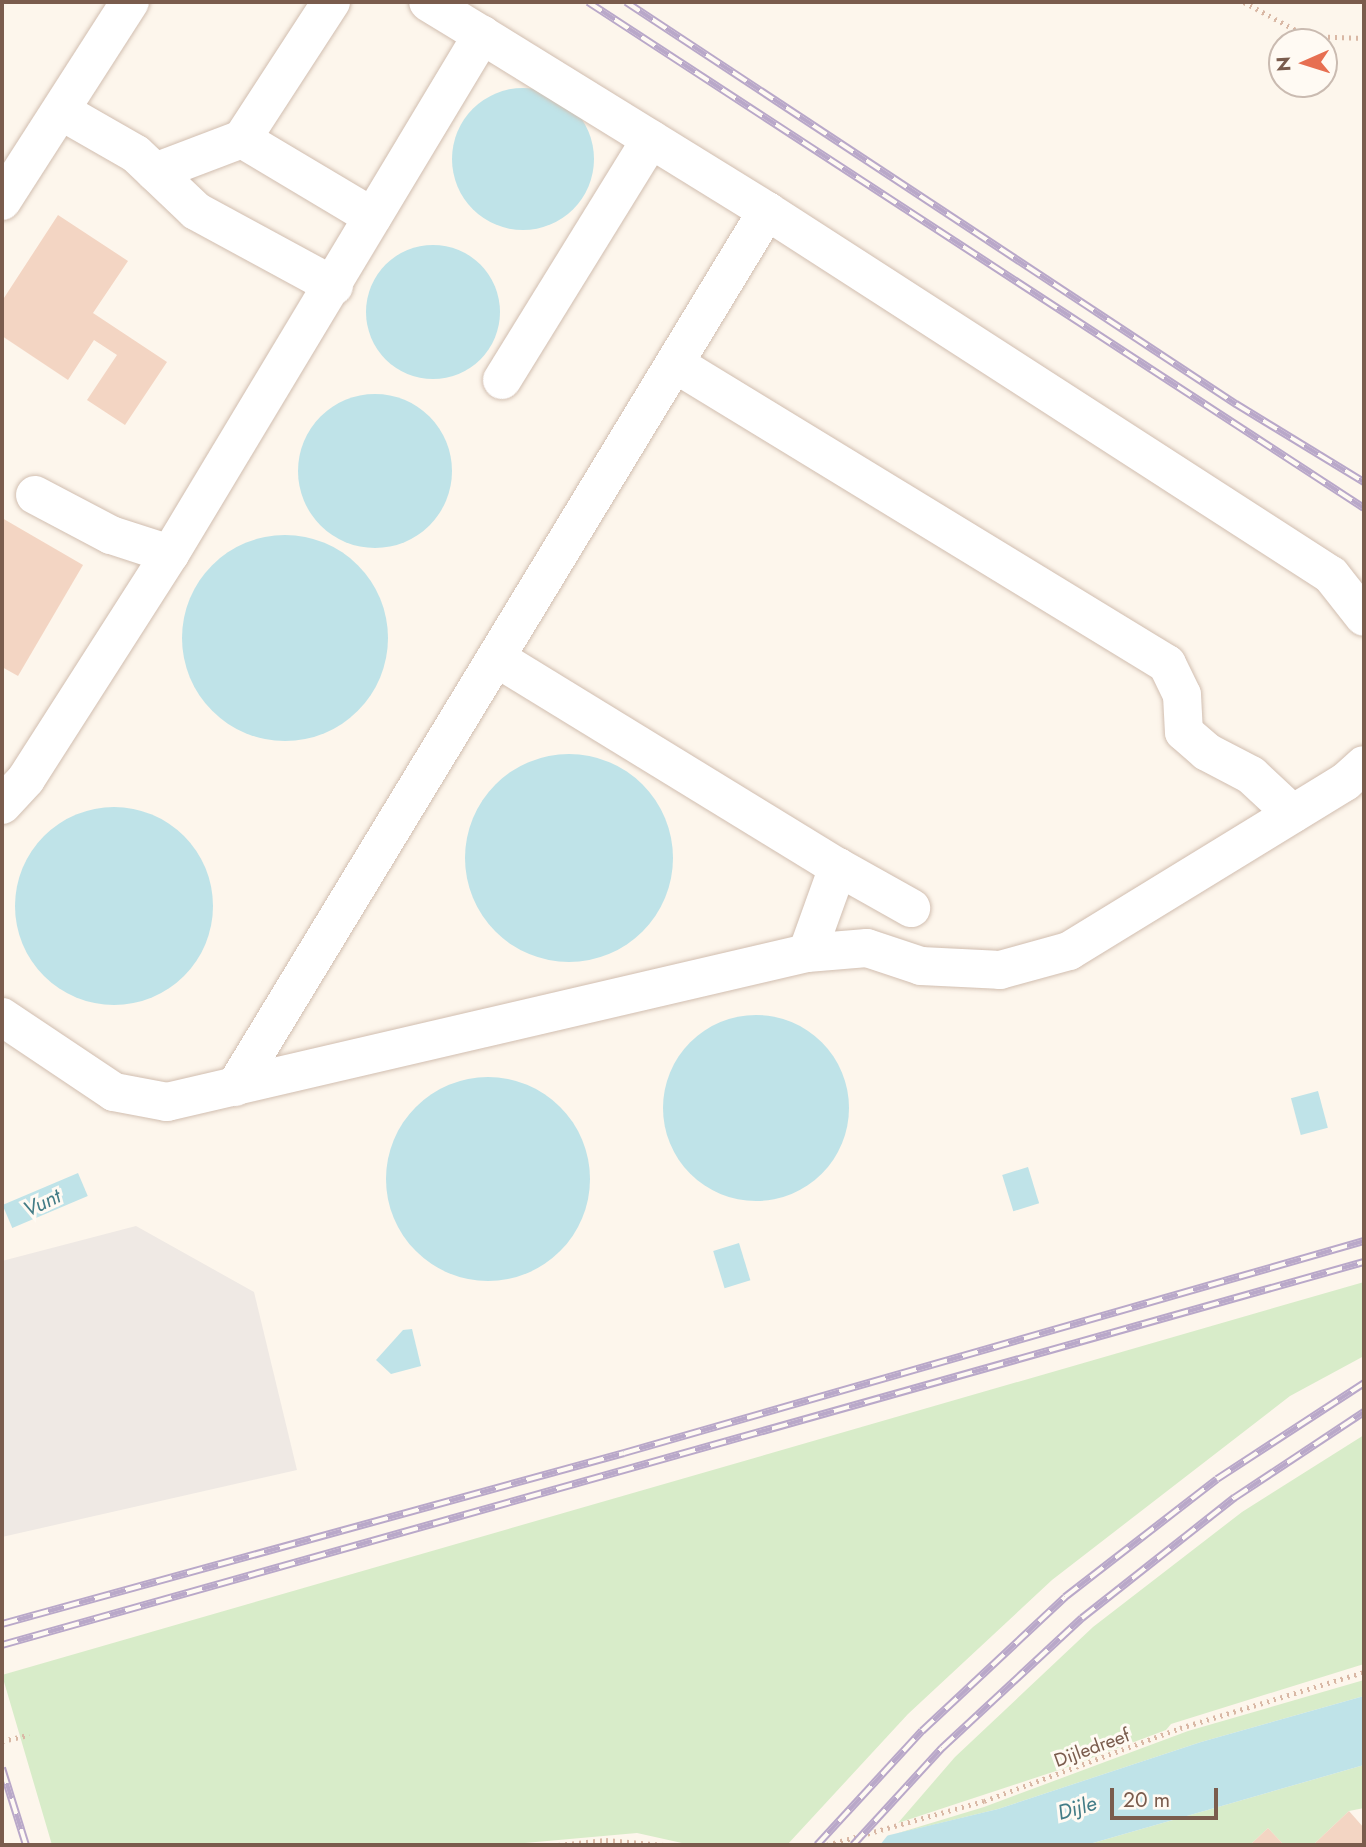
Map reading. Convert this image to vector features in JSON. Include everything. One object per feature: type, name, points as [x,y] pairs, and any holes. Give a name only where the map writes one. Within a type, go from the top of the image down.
[{"type":"lane","points":[[2,201],[130,2]]},
{"type":"lane","points":[[155,172],[242,139],[331,2]]},
{"type":"lane","points":[[428,2],[767,211],[1331,575],[1364,617]]},
{"type":"lane","points":[[10,784],[170,554],[334,286],[482,35]]},
{"type":"lane","points":[[61,111],[136,154],[196,211],[334,286]]},
{"type":"lane","points":[[242,139],[373,217]]},
{"type":"lane","points":[[502,380],[651,139]]},
{"type":"lane","points":[[235,1087],[677,365],[767,211]]},
{"type":"lane","points":[[677,365],[1167,663],[1182,695],[1184,732],[1208,752],[1251,775],[1293,814]]},
{"type":"lane","points":[[13,501],[170,554]]},
{"type":"lane","points":[[498,659],[838,867],[911,908]]},
{"type":"lane","points":[[2,1017],[114,1092],[167,1102],[807,953],[867,948],[921,966],[1000,970],[1069,951],[1293,814],[1364,765]]},
{"type":"lane","points":[[807,953],[838,867]]},
{"type":"path","points":[[1244,2],[1307,36],[1364,38]]},
{"type":"path","name":"Dijledreef","points":[[827,1845],[984,1801],[1180,1728],[1364,1672]]},
{"type":"path","points":[[2,1741],[29,1735]]},
{"type":"path","points":[[558,1845],[606,1840],[664,1845]]},
{"type":"shaded area","points":[[136,1226],[254,1292],[297,1470],[2,1537],[2,1261]]},
{"type":"green space","points":[[1364,1282],[1364,1356],[1290,1396],[1052,1580],[908,1714],[787,1845],[691,1845],[637,1833],[502,1845],[52,1845],[2,1675]]},
{"type":"green space","points":[[1364,1435],[1364,1664],[1171,1724],[1166,1730],[1062,1769],[898,1823],[955,1757],[1093,1627],[1242,1512]]},
{"type":"green space","points":[[1364,1680],[1364,1696],[1201,1742],[998,1809],[895,1834],[984,1807],[1188,1731]]},
{"type":"green space","points":[[1364,1765],[1364,1808],[1349,1811],[1313,1845],[1284,1845],[1268,1828],[1250,1845],[1086,1845]]},
{"type":"water","points":[[523,88],[550,93],[573,109],[589,132],[594,159],[589,186],[573,209],[550,225],[523,230],[496,225],[473,209],[457,186],[452,159],[457,132],[473,109],[496,93]]},
{"type":"water","points":[[433,245],[459,250],[481,264],[495,286],[500,312],[495,338],[481,360],[459,374],[433,379],[407,374],[385,360],[371,338],[366,312],[371,286],[385,264],[407,250]]},
{"type":"water","points":[[375,394],[404,400],[429,417],[446,442],[452,471],[446,500],[429,525],[404,542],[375,548],[346,542],[321,525],[304,500],[298,471],[304,442],[321,417],[346,400]]},
{"type":"water","points":[[285,535],[325,543],[358,565],[380,598],[388,638],[380,678],[358,711],[325,733],[285,741],[245,733],[212,711],[190,678],[182,638],[190,598],[212,565],[245,543]]},
{"type":"water","points":[[569,754],[609,762],[627,771],[643,784],[656,800],[665,818],[673,858],[665,898],[656,916],[643,932],[627,945],[609,954],[569,962],[529,954],[511,945],[495,932],[482,916],[473,898],[465,858],[473,818],[482,800],[495,784],[511,771],[529,762]]},
{"type":"water","points":[[114,807],[133,808],[152,814],[169,823],[184,836],[197,851],[206,868],[212,887],[212,925],[206,944],[197,961],[184,976],[169,989],[152,998],[133,1004],[114,1005],[95,1004],[76,998],[59,989],[44,976],[31,961],[22,944],[16,925],[15,906],[16,887],[22,868],[31,851],[44,836],[59,823],[76,814],[95,808]]},
{"type":"water","points":[[756,1015],[791,1022],[821,1043],[842,1073],[849,1108],[842,1143],[821,1173],[791,1194],[756,1201],[721,1194],[691,1173],[670,1143],[663,1108],[670,1073],[691,1043],[721,1022]]},
{"type":"water","points":[[488,1077],[527,1085],[545,1094],[560,1107],[573,1122],[582,1140],[590,1179],[582,1218],[573,1236],[560,1251],[545,1264],[527,1273],[488,1281],[449,1273],[431,1264],[416,1251],[403,1236],[394,1218],[386,1179],[394,1140],[403,1122],[416,1107],[431,1094],[449,1085]]},
{"type":"water","points":[[1318,1091],[1328,1128],[1301,1135],[1291,1098]]},
{"type":"water","points":[[1028,1167],[1039,1203],[1013,1211],[1002,1175]]},
{"type":"water","name":"Vunt","points":[[78,1173],[88,1196],[12,1228],[3,1205]]},
{"type":"water","points":[[739,1243],[750,1280],[725,1288],[713,1251]]},
{"type":"water","points":[[412,1329],[421,1366],[391,1374],[376,1360],[403,1330]]},
{"type":"water","name":"Dijle","points":[[1364,1696],[1364,1765],[1086,1845],[848,1845],[998,1809],[1201,1742]]},
{"type":"pier","points":[[891,1831],[880,1845],[844,1845],[847,1842]]},
{"type":"building","points":[[58,215],[128,261],[93,313],[167,362],[125,425],[87,400],[117,355],[94,340],[68,380],[2,336],[2,301]]},
{"type":"building","points":[[2,518],[83,565],[18,676],[2,667]]},
{"type":"building","points":[[1349,1811],[1364,1828],[1364,1845],[1313,1845]]},
{"type":"building","points":[[1268,1828],[1284,1845],[1250,1845]]},
{"type":"railway","points":[[588,2],[1364,508]]},
{"type":"railway","points":[[626,2],[1236,404],[1364,482]]},
{"type":"railway","points":[[2,1624],[624,1453],[1364,1241]]},
{"type":"railway","points":[[2,1645],[1364,1262]]},
{"type":"railway","points":[[817,1845],[922,1731],[1065,1597],[1217,1479],[1364,1383]]},
{"type":"railway","points":[[853,1845],[942,1748],[1082,1618],[1234,1498],[1364,1412]]},
{"type":"railway","points":[[2,1768],[26,1845]]}]
